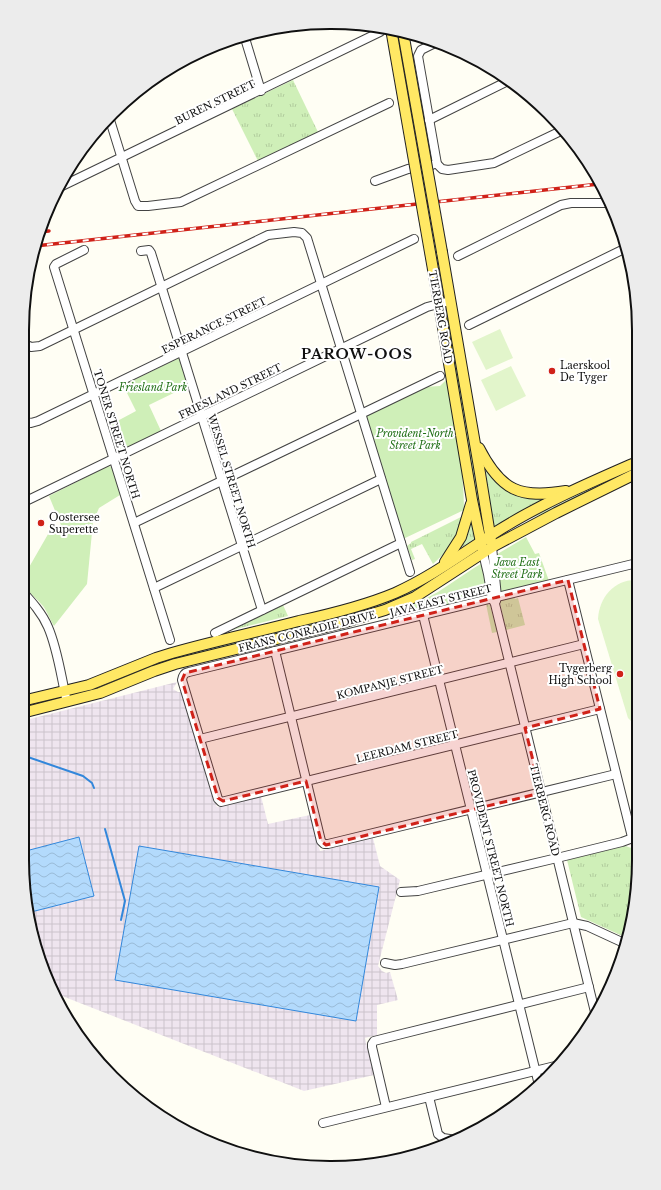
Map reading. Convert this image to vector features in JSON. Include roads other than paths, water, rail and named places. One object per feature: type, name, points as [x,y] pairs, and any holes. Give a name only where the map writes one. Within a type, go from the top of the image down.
[{"type":"main road","name":"TIERBERG ROAD","points":[[392,36],[482,553]]},
{"type":"main road","name":"TIERBERG ROAD","points":[[404,38],[492,547]]},
{"type":"main road","points":[[473,436],[491,470],[498,478],[513,488],[526,493],[539,494],[579,488]]},
{"type":"main road","name":"FRANS CONRADIE DRIVE","points":[[29,699],[102,680],[172,653],[370,603],[412,585],[513,522],[579,488],[632,464]]},
{"type":"main road","name":"FRANS CONRADIE DRIVE","points":[[29,711],[100,693],[175,664],[342,623],[385,610],[415,597],[492,547],[632,475]]},
{"type":"main road","points":[[442,566],[461,537],[472,500]]},
{"type":"street","name":"BUREN STREET","points":[[67,184],[378,33]]},
{"type":"street","points":[[246,41],[261,91]]},
{"type":"street","points":[[429,46],[419,52],[418,56],[437,164],[442,169],[448,170],[494,163],[558,133]]},
{"type":"street","points":[[429,120],[504,84]]},
{"type":"street","points":[[111,124],[136,204],[141,206],[181,202],[390,103]]},
{"type":"street","points":[[375,181],[408,169],[437,164]]},
{"type":"street","points":[[458,256],[561,205],[571,203],[604,203]]},
{"type":"street","points":[[29,346],[40,346],[268,235],[299,232],[304,234],[307,238],[410,572]]},
{"type":"street","name":"ESPERANCE STREET","points":[[29,423],[34,423],[182,352],[414,238]]},
{"type":"street","name":"TONER STREET NORTH","points":[[84,250],[56,264],[54,267],[170,640]]},
{"type":"street","name":"WESSEL STREET NORTH","points":[[141,251],[148,250],[151,253],[262,610]]},
{"type":"street","points":[[469,325],[621,250]]},
{"type":"street","name":"FRIESLAND STREET","points":[[29,500],[438,301],[450,298]]},
{"type":"street","points":[[134,523],[440,376]]},
{"type":"street","points":[[154,588],[381,478]]},
{"type":"street","points":[[215,633],[401,543]]},
{"type":"street","name":"TIERBERG ROAD","points":[[492,547],[495,600]]},
{"type":"street","name":"TIERBERG ROAD","points":[[482,553],[495,600],[509,663],[594,1007]]},
{"type":"street","name":"JAVA EAST STREET","points":[[200,739],[182,680],[185,673],[274,650],[423,615],[495,600],[632,564]]},
{"type":"street","points":[[568,580],[616,774],[632,826]]},
{"type":"street","points":[[29,599],[42,615],[48,626],[67,702]]},
{"type":"street","name":"PROVIDENT STREET NORTH","points":[[423,615],[537,1079]]},
{"type":"street","name":"KOMPANJE STREET","points":[[200,739],[584,644]]},
{"type":"street","points":[[274,650],[321,841],[324,844],[471,810],[616,774]]},
{"type":"street","name":"LEERDAM STREET","points":[[200,739],[219,800],[223,802],[600,709]]},
{"type":"street","points":[[401,892],[418,891],[487,875],[622,842],[632,837]]},
{"type":"street","points":[[385,962],[395,965],[402,964],[573,923],[587,926],[621,942]]},
{"type":"street","points":[[386,1107],[372,1047],[373,1042],[376,1040],[589,987]]},
{"type":"street","points":[[323,1122],[549,1068]]},
{"type":"street","points":[[429,1097],[438,1134],[445,1138]]},
{"type":"water","points":[[79,837],[94,896],[34,911],[30,879],[29,850]]},
{"type":"water","points":[[139,846],[379,887],[356,1021],[115,980]]},
{"type":"waterway","points":[[29,757],[83,776],[92,783],[94,788]]},
{"type":"waterway","points":[[105,829],[125,901],[121,920]]},
{"type":"railway","points":[[41,245],[594,185]]},
{"type":"place","name":"Laerskool De Tyger","points":[[552,371]]},
{"type":"place","name":"Oostersee Superette","points":[[41,523]]},
{"type":"place","name":"Tygerberg High School","points":[[620,674]]},
{"type":"district","name":"PAROW-OOS","points":[[357,354]]},
{"type":"park label","name":"Friesland Park","points":[[153,387]]},
{"type":"park label","name":"Provident-North Street Park","points":[[415,438]]},
{"type":"park label","name":"Java East Street Park","points":[[517,568]]}]
